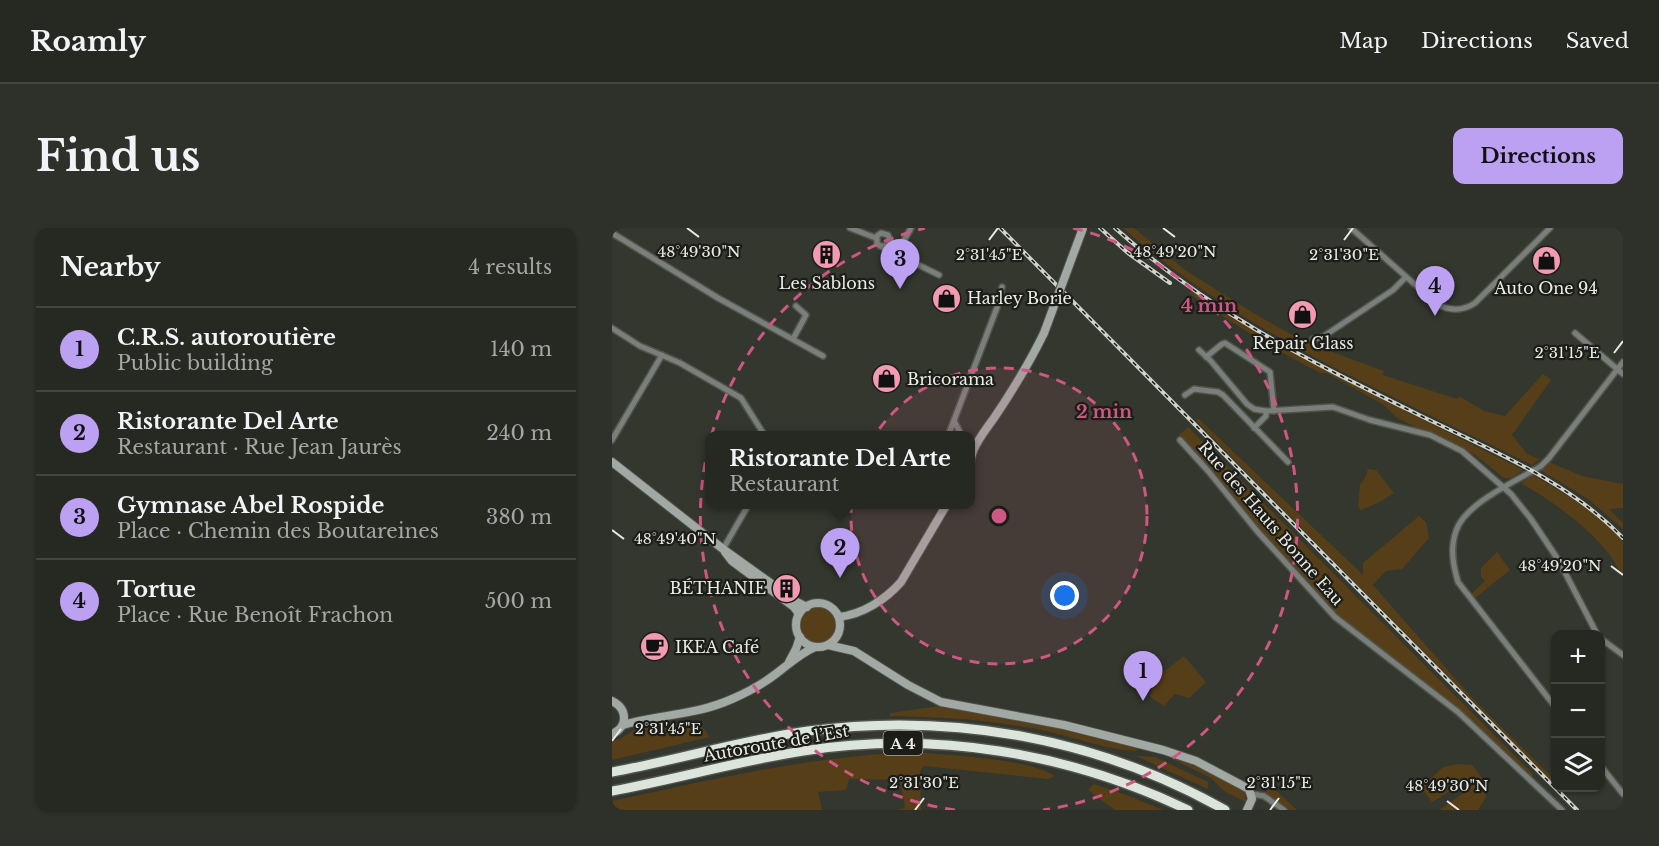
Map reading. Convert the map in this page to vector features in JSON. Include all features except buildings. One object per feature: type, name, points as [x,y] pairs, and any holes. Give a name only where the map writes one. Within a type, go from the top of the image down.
[{"type":"highway","name":"Autoroute de l’Est","points":[[612,772],[723,746],[807,732],[858,726],[949,726],[997,732],[1088,751],[1165,780],[1225,810]]},
{"type":"highway","name":"Autoroute de l’Est","points":[[612,790],[743,761],[806,750],[860,744],[948,744],[1061,763],[1126,783],[1188,810]]},
{"type":"main road","points":[[975,440],[990,424],[1020,378],[1044,333],[1083,228]]},
{"type":"main road","points":[[612,462],[723,549],[732,553],[807,607]]},
{"type":"main road","points":[[839,617],[869,607],[892,592],[901,582],[944,509]]},
{"type":"main road","points":[[723,549],[732,561],[794,607],[800,614]]},
{"type":"main road","points":[[815,647],[800,637],[797,628],[800,614],[807,607],[818,603],[832,608],[839,617],[839,633],[828,645]]},
{"type":"main road","points":[[839,633],[854,651],[908,685],[941,702],[1064,725],[1163,750],[1196,761],[1245,785],[1252,794],[1249,807]]},
{"type":"main road","points":[[787,666],[800,637]]},
{"type":"main road","points":[[612,734],[623,725],[643,719],[674,716],[720,704],[756,687],[815,647],[828,645],[854,651]]},
{"type":"main road","points":[[612,701],[624,712],[643,719]]},
{"type":"main road","points":[[623,725],[624,712]]},
{"type":"street","points":[[850,228],[876,238]]},
{"type":"street","points":[[896,253],[911,228]]},
{"type":"street","points":[[1351,228],[1442,307],[1460,310],[1469,308],[1475,303],[1550,228]]},
{"type":"street","points":[[612,233],[718,298],[823,356]]},
{"type":"street","points":[[876,238],[881,233],[886,234],[896,253]]},
{"type":"street","points":[[876,238],[877,243],[882,247],[939,275]]},
{"type":"street","points":[[882,247],[887,246],[890,242]]},
{"type":"street","points":[[1313,339],[1321,338],[1393,290],[1406,277]]},
{"type":"street","points":[[950,431],[998,305],[1002,287]]},
{"type":"street","points":[[792,339],[806,315],[796,306]]},
{"type":"street","points":[[612,328],[640,346],[662,355],[741,398],[762,431]]},
{"type":"street","points":[[1575,333],[1623,374]]},
{"type":"street","points":[[1206,357],[1225,343],[1267,368],[1272,377],[1274,411]]},
{"type":"street","points":[[1199,350],[1250,408],[1266,411],[1333,408],[1430,435],[1462,451],[1511,494],[1550,545],[1595,630]]},
{"type":"street","points":[[612,440],[662,355]]},
{"type":"street","points":[[1551,702],[1458,582],[1452,561],[1456,530],[1467,514],[1503,488],[1541,466],[1549,458],[1623,362]]},
{"type":"street","points":[[1185,395],[1194,389],[1218,392],[1288,462]]},
{"type":"street","points":[[1225,398],[1234,389]]},
{"type":"street","points":[[1254,428],[1266,416],[1266,411]]},
{"type":"street","points":[[954,419],[959,431]]},
{"type":"street","name":"Rue des Hauts Bonne Eau","points":[[1180,440],[1257,531],[1335,617],[1458,712],[1562,810]]},
{"type":"street","points":[[723,549],[746,509]]},
{"type":"street","points":[[1605,642],[1623,655]]},
{"type":"street","points":[[1605,771],[1623,794]]},
{"type":"street","points":[[1252,794],[1264,796],[1284,810]]},
{"type":"shaded area","points":[[1123,228],[1134,228],[1185,270],[1305,342],[1384,371],[1383,375],[1457,399],[1459,396],[1484,411],[1505,416],[1543,374],[1551,380],[1512,435],[1527,454],[1540,459],[1532,465],[1319,360],[1267,331],[1217,299]]},
{"type":"shaded area","points":[[1191,291],[1313,363],[1523,470],[1512,478],[1504,478],[1475,455],[1397,418],[1384,405],[1254,336],[1189,293]]},
{"type":"shaded area","points":[[1198,418],[1363,575],[1363,563],[1419,516],[1426,522],[1429,538],[1402,569],[1386,571],[1373,585],[1474,700],[1551,776],[1551,781],[1196,421]]},
{"type":"shaded area","points":[[1188,427],[1533,774],[1531,778],[1448,700],[1337,618],[1254,528],[1179,435]]},
{"type":"shaded area","points":[[1549,462],[1582,476],[1623,484],[1623,508],[1609,509],[1623,523],[1623,529],[1588,499],[1540,470]]},
{"type":"shaded area","points":[[1368,469],[1376,470],[1394,493],[1360,510],[1358,507],[1360,485]]},
{"type":"shaded area","points":[[1533,475],[1580,504],[1621,539],[1623,542],[1623,577],[1610,556],[1589,532],[1557,506],[1521,483]]},
{"type":"shaded area","points":[[1497,552],[1510,570],[1475,598],[1471,594],[1485,581],[1481,576],[1481,568]]},
{"type":"shaded area","points":[[818,607],[831,612],[836,625],[831,638],[818,643],[805,638],[800,625],[805,612]]},
{"type":"shaded area","points":[[1184,656],[1206,682],[1189,698],[1175,694],[1164,706],[1150,697],[1156,678]]},
{"type":"shaded area","points":[[939,706],[1065,730],[1138,748],[1135,751],[1114,748],[1050,732],[990,722],[890,716],[890,713]]},
{"type":"shaded area","points":[[699,723],[710,737],[612,760],[612,741],[620,739],[639,727],[673,727]]},
{"type":"shaded area","points":[[916,752],[1026,765],[1055,776],[1048,779],[924,766],[920,771],[921,810],[898,810],[905,808],[900,780],[849,779],[846,790],[818,792],[822,810],[612,810],[612,801],[725,777],[839,758]]},
{"type":"shaded area","points":[[1136,756],[1155,757],[1208,782],[1208,789]]},
{"type":"shaded area","points":[[1170,758],[1228,781],[1245,792],[1246,802],[1224,791],[1211,778]]},
{"type":"shaded area","points":[[1459,764],[1472,765],[1482,778],[1486,797],[1478,810],[1439,810],[1465,792],[1460,785],[1432,802],[1421,788],[1443,767]]},
{"type":"shaded area","points":[[1094,784],[1163,810],[1115,810],[1088,790]]},
{"type":"shaded area","points":[[1270,785],[1297,810],[1289,810],[1265,793]]},
{"type":"railway","points":[[1000,228],[1577,810]]},
{"type":"railway","points":[[1100,228],[1128,253],[1170,283]]},
{"type":"railway","points":[[1115,228],[1150,258],[1259,332],[1417,414],[1526,467],[1577,499],[1623,538]]},
{"type":"place","name":"Les Sablons","points":[[827,255]]},
{"type":"place","name":"Auto One 94","points":[[1546,260]]},
{"type":"place","name":"Gymnase Abel Rospide","points":[[900,289]]},
{"type":"place","name":"Harley Borie","points":[[946,298]]},
{"type":"place","name":"Repair Glass","points":[[1303,315]]},
{"type":"place","name":"Tortue","points":[[1435,316]]},
{"type":"place","name":"Bricorama","points":[[886,379]]},
{"type":"place","name":"Ristorante Del Arte","points":[[840,578]]},
{"type":"place","name":"BÉTHANIE","points":[[787,588]]},
{"type":"place","name":"IKEA Café","points":[[654,647]]},
{"type":"place","name":"C.R.S. autoroutière","points":[[1143,701]]}]
